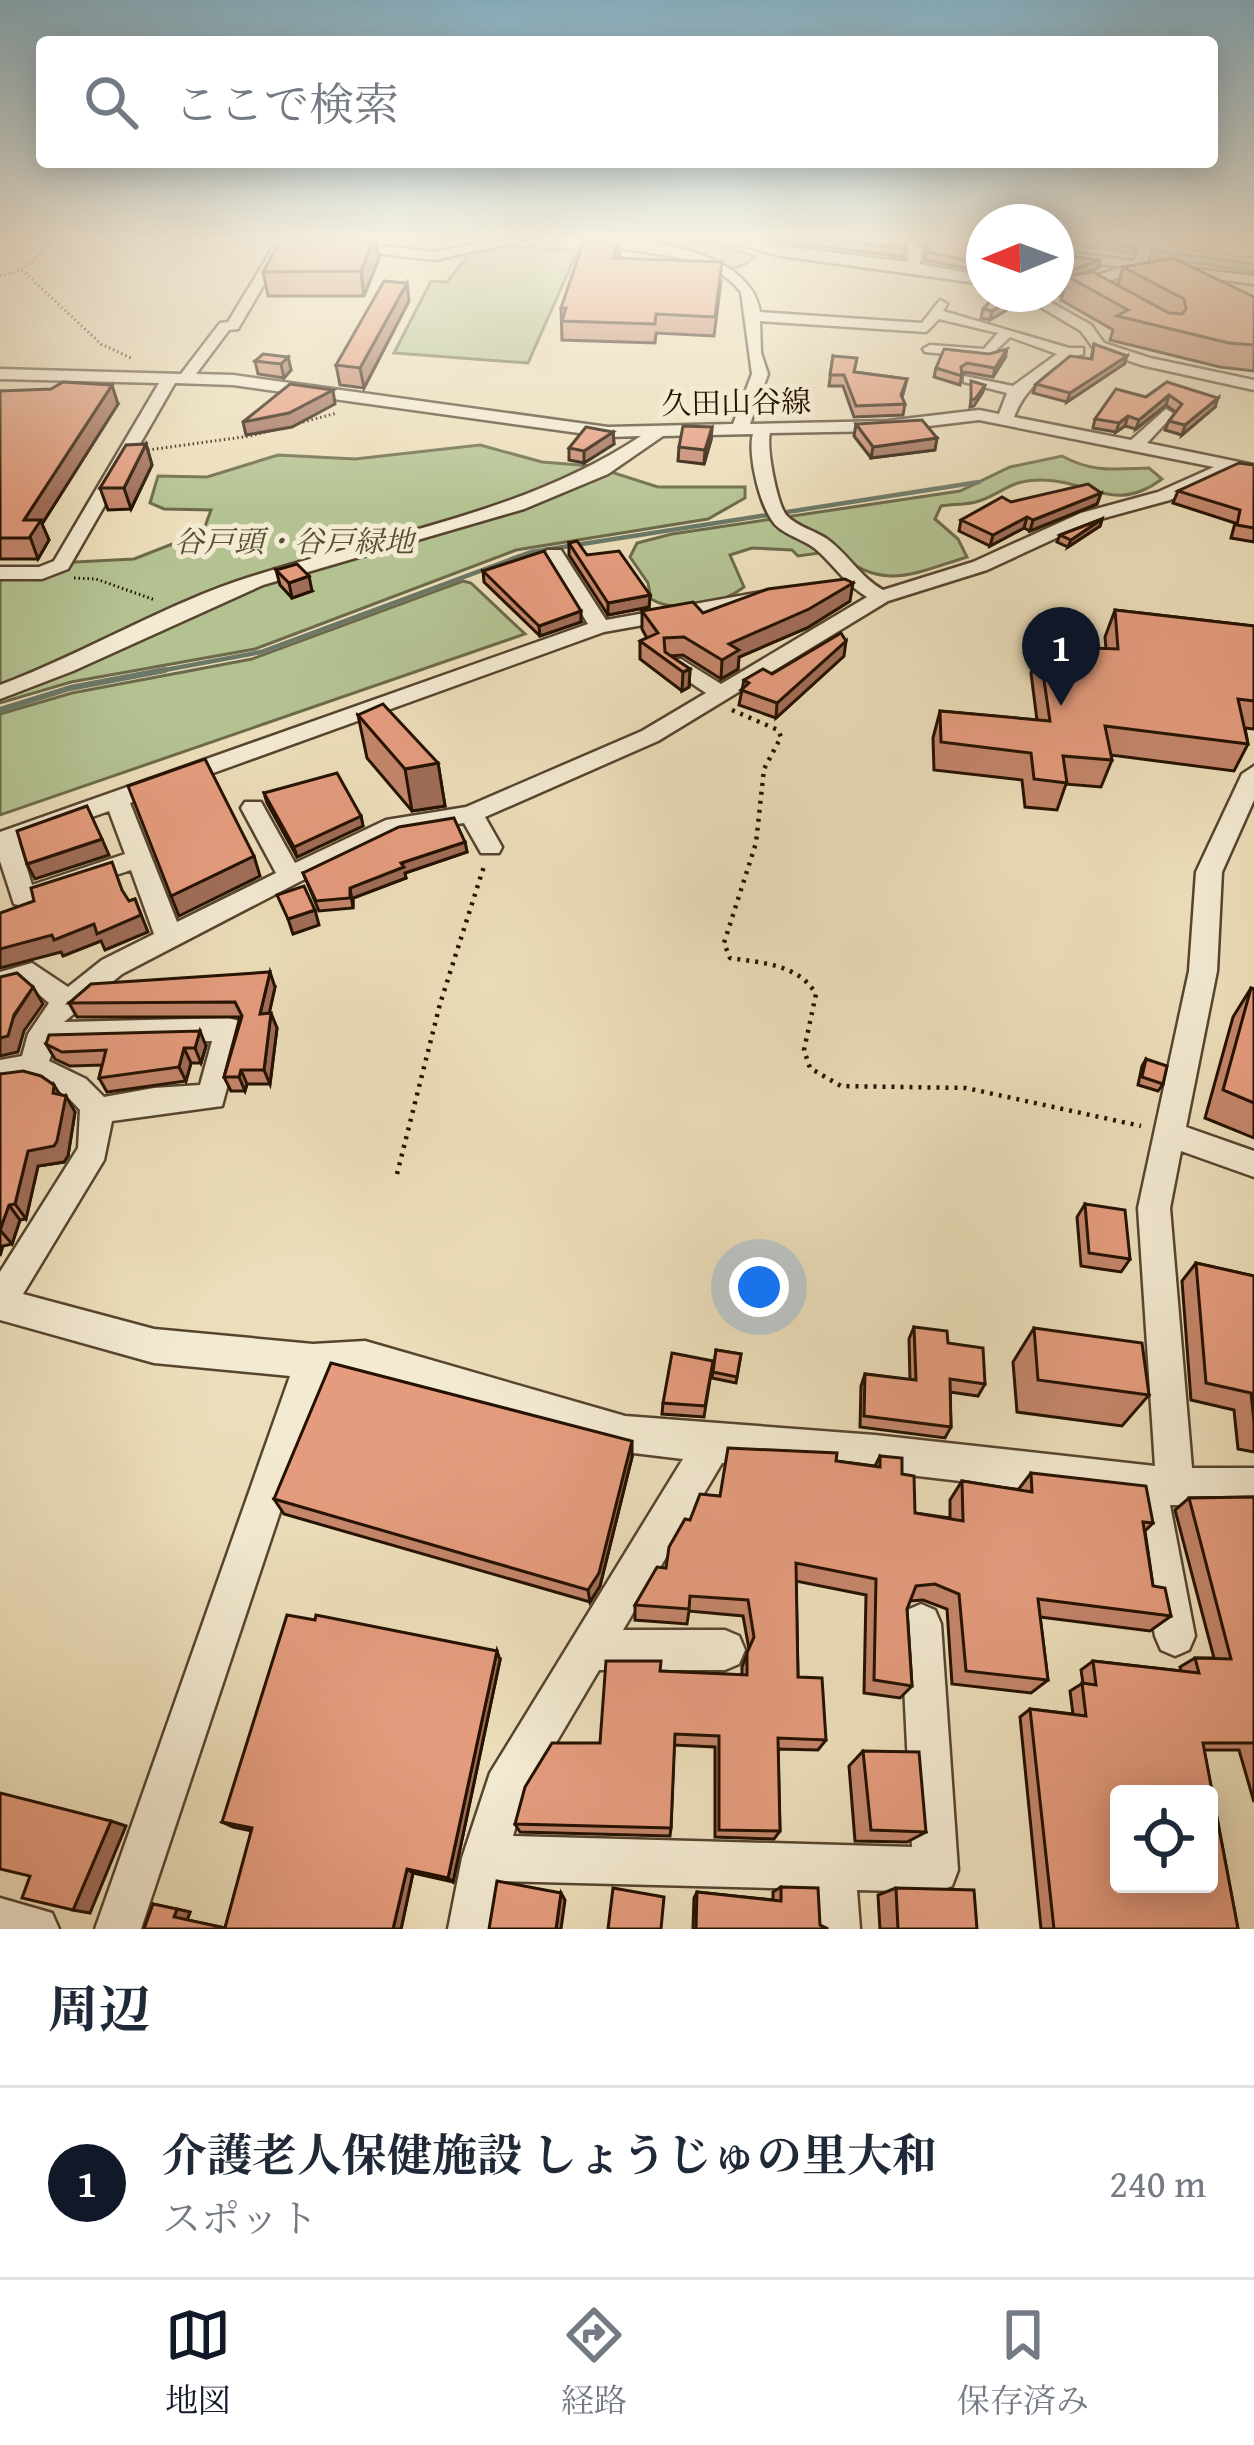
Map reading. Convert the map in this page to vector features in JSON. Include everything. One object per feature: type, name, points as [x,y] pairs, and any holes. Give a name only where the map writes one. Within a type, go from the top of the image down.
[{"type":"street","points":[[0,573],[51,571],[62,565],[125,453],[179,376],[224,327]]},
{"type":"street","points":[[739,431],[760,374],[751,350],[752,327]]},
{"type":"street","points":[[993,327],[1004,335],[1068,353]]},
{"type":"street","points":[[1085,327],[1099,346]]},
{"type":"street","points":[[931,349],[988,354],[1004,335]]},
{"type":"street","points":[[1005,418],[1016,392],[1068,353],[1099,346],[1146,362],[1254,385]]},
{"type":"street","name":"久田山谷線","points":[[0,374],[179,376],[378,399],[564,428],[657,433],[886,426],[957,415],[1005,418],[1242,468]]},
{"type":"street","points":[[969,379],[1016,392]]},
{"type":"street","points":[[1135,446],[1166,414]]},
{"type":"street","points":[[762,430],[757,450],[770,484],[771,506],[793,531],[822,544],[849,585],[881,597]]},
{"type":"street","points":[[0,692],[149,632],[256,581],[518,505],[625,458],[657,433]]},
{"type":"street","points":[[1100,466],[1115,442]]},
{"type":"street","points":[[33,1066],[51,1017],[112,967],[290,876],[395,826],[471,814],[650,736],[881,597],[980,566],[1088,517],[1242,468]]},
{"type":"street","points":[[554,554],[600,627]]},
{"type":"street","points":[[140,858],[23,897],[3,840],[600,627],[798,592]]},
{"type":"street","points":[[674,664],[716,697]]},
{"type":"street","points":[[1175,1636],[1161,1485],[1154,1208],[1203,971],[1209,872],[1254,775]]},
{"type":"street","points":[[117,799],[170,937]]},
{"type":"street","points":[[253,808],[290,876]]},
{"type":"street","points":[[471,814],[490,847]]},
{"type":"street","points":[[0,982],[32,973],[67,1002]]},
{"type":"street","points":[[42,1034],[229,1029],[212,1097],[154,1100],[99,1111]]},
{"type":"street","points":[[0,1072],[33,1066],[87,1094],[99,1111],[93,1151],[0,1303],[154,1346],[313,1361],[365,1358],[625,1434],[875,1453],[1161,1485],[1254,1487]]},
{"type":"street","points":[[1168,1133],[1254,1165]]},
{"type":"street","points":[[118,1929],[313,1361]]},
{"type":"street","points":[[470,1929],[484,1858],[506,1788],[713,1444]]},
{"type":"street","points":[[484,1858],[936,1870],[921,1624]]},
{"type":"street","points":[[589,1649],[725,1650]]},
{"type":"street","points":[[833,1868],[837,1929]]},
{"type":"street","points":[[0,1921],[36,1929]]},
{"type":"path","points":[[83,327],[101,344],[150,368],[146,375]]},
{"type":"path","points":[[125,453],[294,427],[378,399]]},
{"type":"path","points":[[51,571],[96,579],[185,612]]},
{"type":"path","points":[[716,697],[778,730],[781,737],[764,769],[756,842],[724,943],[730,958],[765,961],[815,983],[819,996],[803,1042],[806,1059],[818,1076],[835,1086],[940,1085],[1041,1100],[1168,1133]]},
{"type":"path","points":[[397,1174],[440,1004],[490,847]]},
{"type":"green space","points":[[407,327],[544,327],[528,363],[394,353]]},
{"type":"green space","name":"谷戸頭・谷戸緑地","points":[[480,445],[542,462],[592,466],[658,487],[745,487],[745,498],[708,519],[516,550],[255,649],[71,682],[0,703],[0,577],[35,577],[75,562],[134,559],[203,532],[211,510],[164,509],[150,503],[158,476],[207,477],[278,455],[355,459]]},
{"type":"green space","points":[[1062,456],[1094,468],[1149,468],[1162,479],[1145,489],[1116,495],[1059,481],[1031,481],[975,502],[941,506],[935,519],[958,539],[967,557],[898,576],[868,572],[834,551],[798,556],[792,550],[752,548],[730,555],[744,587],[723,599],[673,606],[651,599],[648,583],[630,557],[637,543],[672,534],[960,491],[1010,467]]},
{"type":"green space","name":"谷戸頭・谷戸緑地","points":[[463,581],[471,583],[525,634],[0,815],[0,714],[72,693],[252,659]]},
{"type":"building","points":[[358,327],[383,327],[360,368],[336,365]]},
{"type":"building","points":[[1163,327],[1254,327],[1254,345],[1229,343]]},
{"type":"building","points":[[1094,344],[1127,356],[1070,393],[1036,384],[1070,356],[1092,359]]},
{"type":"building","points":[[944,349],[989,354],[1007,349],[995,368],[967,363],[961,367],[962,376],[936,368]]},
{"type":"building","points":[[263,354],[288,357],[281,364],[255,361]]},
{"type":"building","points":[[833,356],[857,358],[854,372],[907,379],[901,395],[905,404],[856,406],[844,375],[830,375]]},
{"type":"building","points":[[971,381],[985,385],[971,400]]},
{"type":"building","points":[[63,382],[112,385],[24,520],[41,520],[29,538],[0,538],[0,391],[51,389]]},
{"type":"building","points":[[1167,382],[1218,398],[1185,425],[1169,421],[1182,404],[1169,395],[1139,420],[1128,416],[1119,423],[1095,419],[1116,389],[1146,397]]},
{"type":"building","points":[[290,384],[333,390],[289,413],[243,422]]},
{"type":"building","points":[[922,420],[937,438],[873,447],[856,424]]},
{"type":"building","points":[[683,426],[712,427],[705,450],[679,447]]},
{"type":"building","points":[[586,427],[613,432],[584,451],[569,448]]},
{"type":"building","points":[[146,444],[124,488],[100,488],[126,445]]},
{"type":"building","points":[[1239,463],[1254,465],[1254,528],[1237,525],[1240,510],[1178,491]]},
{"type":"building","points":[[1088,484],[1101,493],[1033,520],[1027,517],[993,535],[961,520],[1002,497],[1011,502]]},
{"type":"building","points":[[1102,519],[1071,540],[1060,535]]},
{"type":"building","points":[[577,541],[587,555],[619,551],[650,595],[608,603],[569,543]]},
{"type":"building","points":[[544,551],[581,611],[539,626],[483,571]]},
{"type":"building","points":[[297,564],[309,576],[289,583],[276,570]]},
{"type":"building","points":[[845,579],[853,583],[809,609],[729,644],[739,650],[722,660],[684,637],[664,638],[665,652],[690,669],[683,672],[640,641],[658,633],[642,611],[693,602],[703,613],[768,589]]},
{"type":"building","points":[[1115,610],[1254,626],[1254,701],[1238,699],[1248,744],[1105,726],[1112,760],[1063,756],[1067,783],[1034,779],[1031,753],[941,742],[940,711],[1050,721],[1039,646],[1118,649]]},
{"type":"building","points":[[841,633],[846,641],[777,703],[741,690],[749,683],[744,680],[763,669],[772,674]]},
{"type":"building","points":[[383,704],[438,763],[405,769],[358,715]]},
{"type":"building","points":[[205,759],[254,856],[171,896],[128,786]]},
{"type":"building","points":[[337,773],[361,816],[294,847],[264,793]]},
{"type":"building","points":[[87,806],[102,839],[27,864],[17,831]]},
{"type":"building","points":[[454,818],[465,842],[401,863],[404,867],[350,888],[350,898],[316,901],[303,873],[399,827]]},
{"type":"building","points":[[112,862],[122,890],[129,901],[135,899],[141,915],[97,934],[94,924],[54,940],[52,935],[0,949],[0,913],[34,901],[31,888]]},
{"type":"building","points":[[304,886],[315,910],[288,919],[277,895]]},
{"type":"building","points":[[270,972],[260,1014],[271,1013],[264,1070],[241,1070],[239,1077],[224,1077],[242,1016],[235,1002],[69,1003],[91,984]]},
{"type":"building","points":[[17,973],[33,987],[14,1015],[8,1036],[0,1038],[0,977]]},
{"type":"building","points":[[1254,989],[1254,1103],[1223,1090]]},
{"type":"building","points":[[200,1031],[195,1048],[184,1048],[179,1067],[99,1078],[106,1050],[62,1052],[46,1044],[49,1035]]},
{"type":"building","points":[[1146,1059],[1167,1066],[1163,1084],[1142,1077]]},
{"type":"building","points":[[23,1071],[41,1076],[54,1085],[53,1093],[66,1096],[57,1141],[54,1146],[28,1151],[15,1204],[9,1205],[0,1230],[0,1074]]},
{"type":"building","points":[[1085,1204],[1125,1210],[1130,1259],[1089,1253]]},
{"type":"building","points":[[1196,1263],[1254,1276],[1254,1422],[1251,1393],[1206,1383]]},
{"type":"building","points":[[914,1327],[947,1331],[948,1343],[983,1348],[985,1384],[950,1379],[951,1427],[864,1416],[865,1374],[916,1380]]},
{"type":"building","points":[[1034,1328],[1142,1343],[1149,1395],[1038,1380]]},
{"type":"building","points":[[716,1350],[741,1354],[737,1377],[713,1372]]},
{"type":"building","points":[[672,1353],[713,1361],[705,1406],[663,1403]]},
{"type":"building","points":[[331,1363],[632,1441],[599,1573],[588,1590],[274,1499]]},
{"type":"building","points":[[728,1448],[837,1453],[836,1461],[880,1467],[880,1456],[902,1458],[902,1474],[914,1476],[915,1513],[963,1521],[962,1481],[1032,1492],[1031,1473],[1146,1486],[1153,1523],[1143,1522],[1153,1586],[1165,1588],[1171,1616],[1038,1599],[1048,1680],[966,1671],[959,1594],[935,1584],[916,1586],[907,1609],[912,1686],[874,1680],[876,1579],[796,1563],[798,1677],[822,1678],[826,1740],[778,1738],[780,1831],[719,1830],[719,1736],[675,1734],[671,1828],[515,1824],[525,1787],[552,1743],[600,1743],[606,1661],[661,1661],[660,1671],[747,1675],[747,1653],[754,1637],[748,1600],[690,1596],[689,1609],[635,1605],[657,1567],[666,1568],[669,1547],[685,1519],[690,1520],[700,1494],[720,1496]]},
{"type":"building","points":[[1254,1497],[1254,1743],[1203,1743],[1211,1785],[1110,1785],[1110,1893],[1218,1893],[1218,1823],[1238,1929],[1054,1929],[1030,1709],[1086,1716],[1082,1683],[1096,1685],[1093,1661],[1199,1673],[1195,1658],[1231,1659],[1189,1498]]},
{"type":"building","points":[[287,1615],[315,1620],[316,1615],[497,1651],[448,1878],[407,1869],[393,1929],[144,1929],[153,1904],[177,1909],[174,1917],[225,1928],[252,1828],[222,1822]]},
{"type":"building","points":[[863,1751],[919,1752],[926,1832],[871,1830]]},
{"type":"building","points":[[0,1793],[111,1821],[73,1910],[22,1898],[30,1876],[0,1869]]},
{"type":"building","points":[[497,1881],[561,1893],[556,1929],[489,1929]]},
{"type":"building","points":[[781,1887],[818,1888],[820,1925],[828,1929],[696,1929],[697,1892],[781,1901]]},
{"type":"building","points":[[613,1888],[664,1897],[661,1929],[608,1929]]},
{"type":"building","points":[[896,1888],[974,1890],[977,1929],[898,1929]]},
{"type":"waterway","points":[[165,670],[261,652],[531,552],[979,482]]},
{"type":"waterway","points":[[0,710],[70,688],[165,670]]},
{"type":"waterway","points":[[149,673],[165,670]]},
{"type":"place","name":"介護老人保健施設 しょうじゅの里大和","points":[[1061,706]]}]
